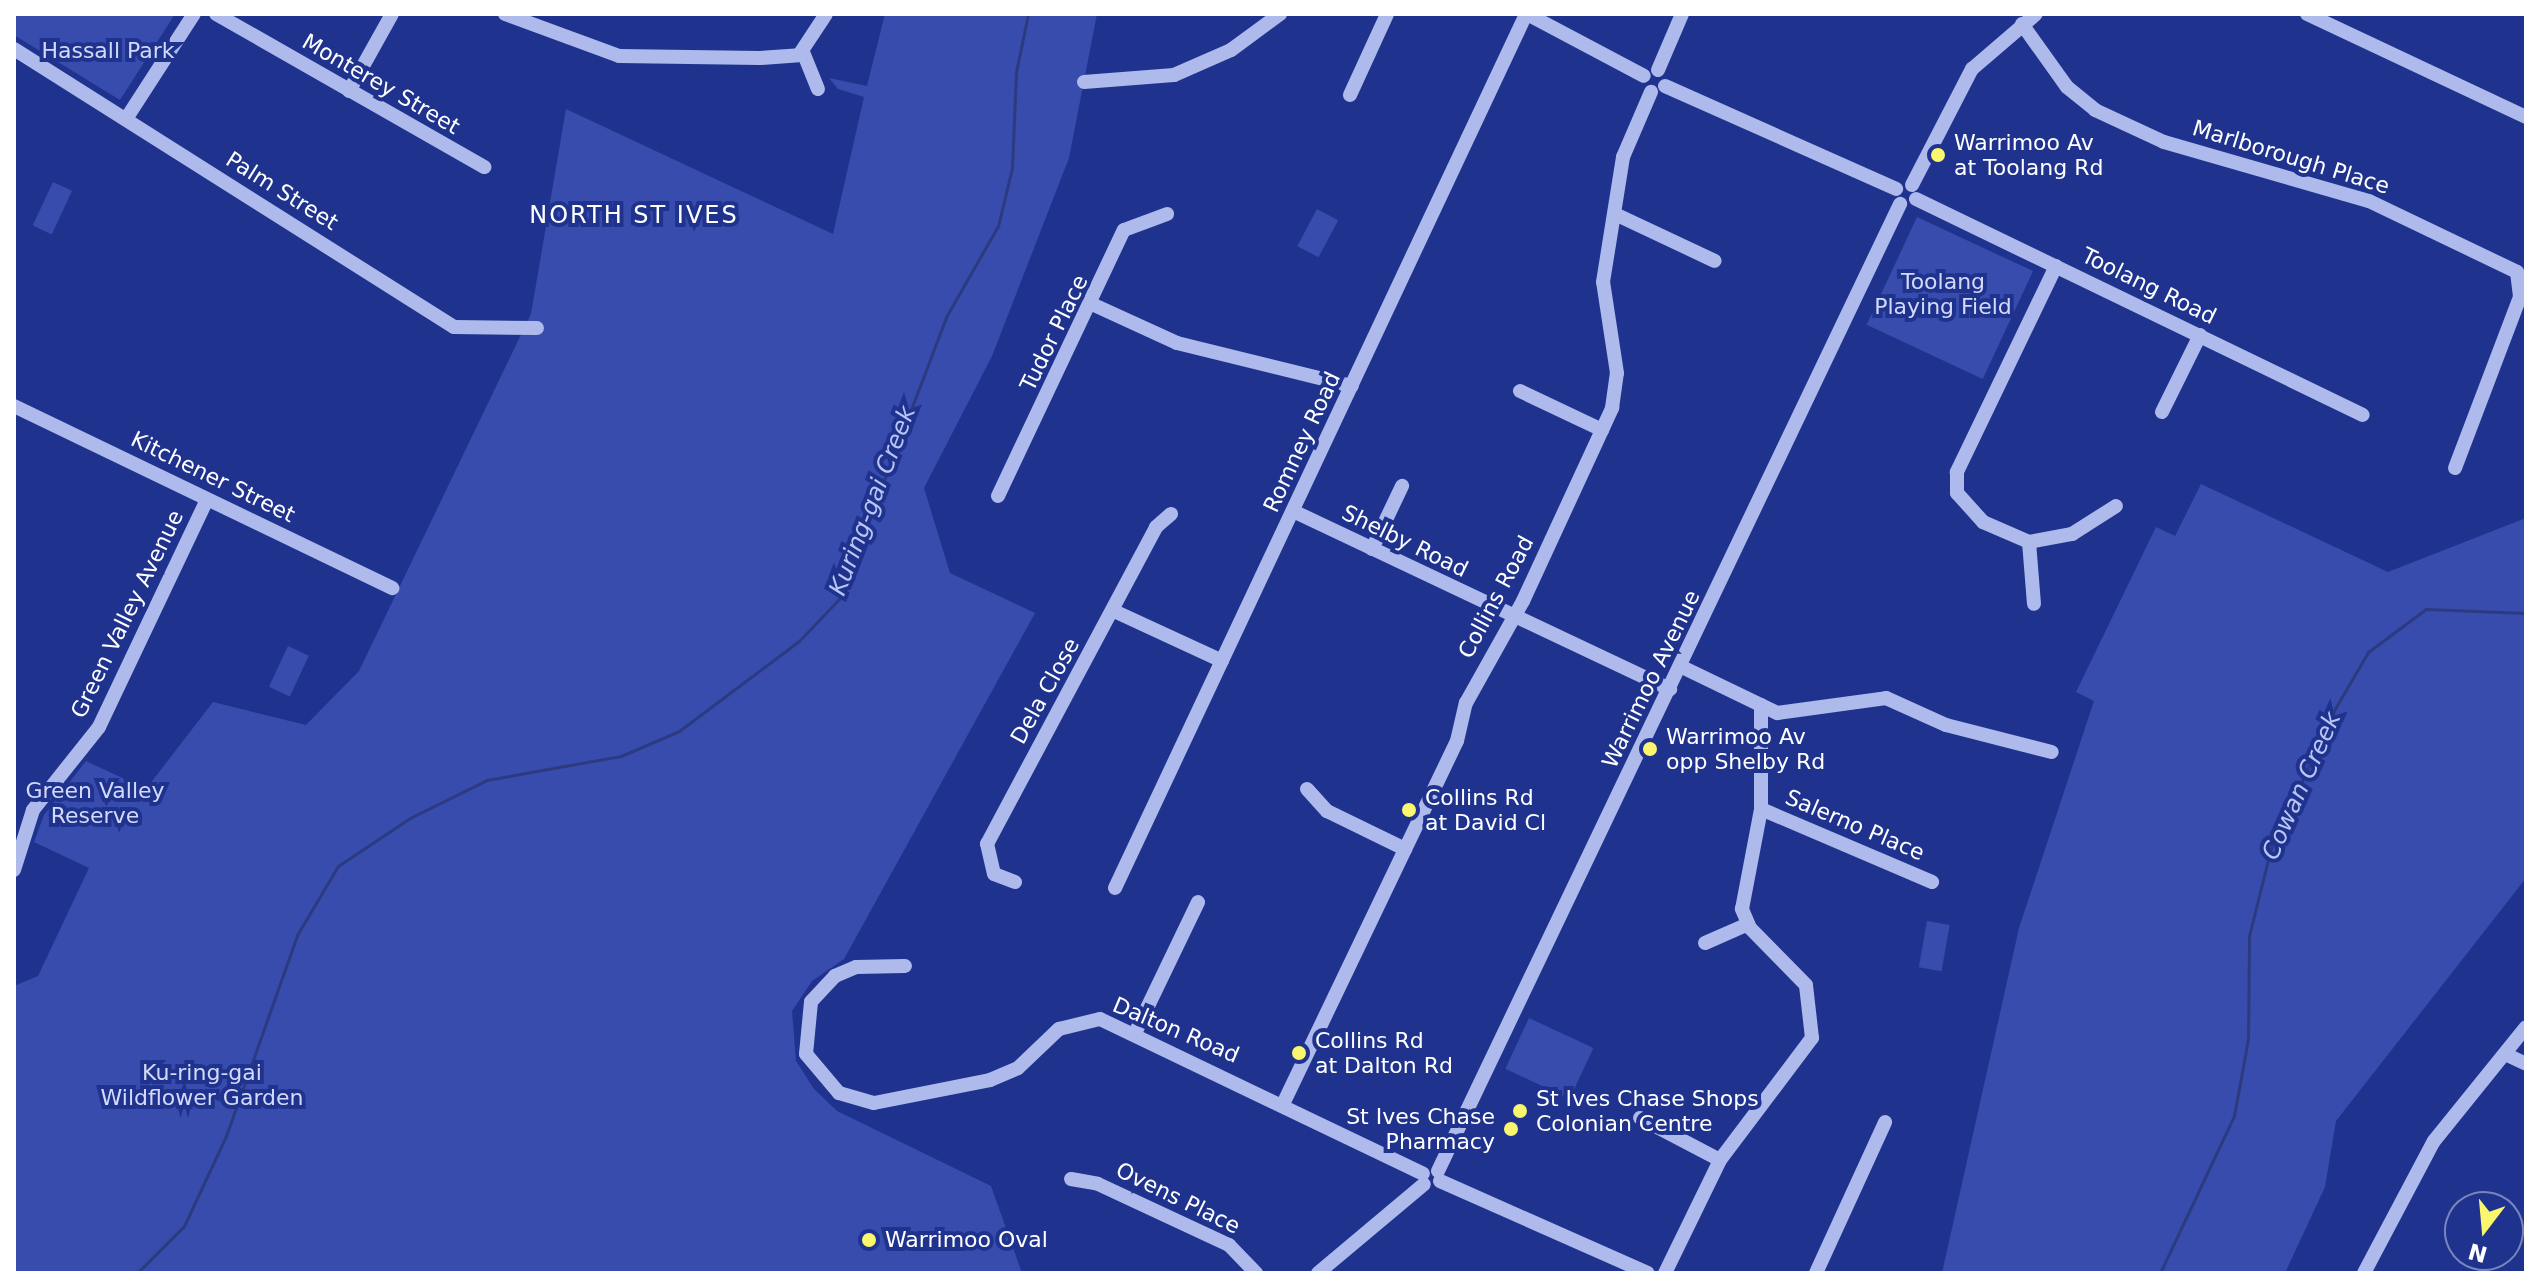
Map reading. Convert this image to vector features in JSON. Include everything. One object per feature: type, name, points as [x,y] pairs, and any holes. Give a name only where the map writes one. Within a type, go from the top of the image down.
[{"type":"street","points":[[126,119],[194,14]]},
{"type":"street","name":"Monterey Street","points":[[216,14],[484,167]]},
{"type":"street","points":[[349,91],[392,14]]},
{"type":"street","points":[[505,14],[619,56],[803,52]]},
{"type":"street","points":[[803,52],[826,14]]},
{"type":"street","points":[[1084,82],[1174,75],[1231,50],[1280,14]]},
{"type":"street","points":[[1350,95],[1387,14]]},
{"type":"street","points":[[1526,14],[1651,73],[1658,89],[1898,196],[1914,192],[1972,69],[2036,14]]},
{"type":"street","name":"Romney Road","points":[[1115,888],[1295,512],[1526,14]]},
{"type":"street","points":[[1651,73],[1682,14]]},
{"type":"street","points":[[2307,14],[2526,117]]},
{"type":"street","name":"Marlborough Place","points":[[2022,24],[2067,87],[2095,110],[2164,142],[2369,201],[2517,272],[2520,297],[2455,468]]},
{"type":"street","name":"Palm Street","points":[[14,49],[454,327],[537,328]]},
{"type":"street","points":[[803,52],[818,89]]},
{"type":"street","name":"Collins Road","points":[[1284,1102],[1457,741],[1466,703],[1602,430],[1617,373],[1602,298],[1623,157],[1658,89]]},
{"type":"street","name":"Toolang Road","points":[[1914,192],[2056,266],[2362,415]]},
{"type":"street","name":"Warrimoo Avenue","points":[[1318,1273],[1431,1177],[1682,667],[1898,196]]},
{"type":"street","name":"Tudor Place","points":[[998,496],[1094,305],[1124,230],[1167,214]]},
{"type":"street","points":[[1615,214],[1715,261]]},
{"type":"street","points":[[2056,266],[1957,472],[1957,493],[1967,510],[2029,542],[2072,534],[2116,506]]},
{"type":"street","points":[[1094,305],[1177,343],[1352,386]]},
{"type":"street","points":[[2162,412],[2200,335]]},
{"type":"street","points":[[1520,391],[1602,430]]},
{"type":"street","name":"Kitchener Street","points":[[14,406],[393,588]]},
{"type":"street","points":[[1372,549],[1402,486]]},
{"type":"street","name":"Green Valley Avenue","points":[[14,870],[33,810],[99,727],[207,500]]},
{"type":"street","name":"Shelby Road","points":[[1295,512],[1511,618],[1670,689]]},
{"type":"street","name":"Dela Close","points":[[1015,882],[994,874],[987,844],[1114,611],[1156,527],[1171,514]]},
{"type":"street","points":[[2029,542],[2034,604]]},
{"type":"street","points":[[1114,611],[1222,661]]},
{"type":"street","points":[[1682,667],[1761,705],[1792,716],[1886,698],[1946,725],[2052,752]]},
{"type":"street","points":[[1665,1273],[1720,1160],[1805,1056],[1815,1021],[1806,985],[1748,924],[1740,890],[1761,809],[1761,705]]},
{"type":"street","points":[[1307,789],[1327,811],[1405,849]]},
{"type":"street","name":"Salerno Place","points":[[1761,809],[1932,882]]},
{"type":"street","points":[[1136,1031],[1198,902]]},
{"type":"street","points":[[1705,943],[1748,924]]},
{"type":"street","name":"Dalton Road","points":[[905,966],[856,967],[835,976],[811,1002],[806,1054],[839,1093],[874,1103],[1005,1076],[1076,1020],[1136,1031],[1431,1177],[1648,1273]]},
{"type":"street","points":[[2364,1273],[2434,1141],[2526,1027]]},
{"type":"street","points":[[2505,1054],[2526,1064]]},
{"type":"street","points":[[1640,1118],[1720,1160]]},
{"type":"street","points":[[1816,1273],[1885,1122]]},
{"type":"street","name":"Ovens Place","points":[[1071,1179],[1098,1184],[1229,1245],[1256,1273]]},
{"type":"green space","name":"Hassall Park","points":[[14,14],[175,14],[120,100],[14,35]]},
{"type":"green space","name":"Ku-ring-gai Wildflower Garden","points":[[885,14],[1097,14],[1069,158],[992,356],[924,488],[950,573],[1035,613],[844,959],[812,981],[792,1011],[796,1061],[814,1089],[837,1111],[991,1186],[1022,1273],[14,1273],[14,986],[38,976],[89,868],[34,842],[44,815],[86,761],[146,789],[213,702],[306,725],[359,671],[531,314],[566,109],[833,234],[864,97],[838,89],[829,78],[867,86]]},
{"type":"green space","points":[[53,182],[72,191],[52,234],[33,226]]},
{"type":"green space","points":[[1317,209],[1338,220],[1318,257],[1297,246]]},
{"type":"green space","name":"Toolang Playing Field","points":[[1917,217],[2033,271],[1983,379],[1867,325]]},
{"type":"green space","points":[[2201,484],[2388,572],[2526,518],[2526,878],[2336,1121],[2325,1187],[2285,1273],[1942,1273],[2019,928],[2094,701],[2076,692],[2156,527],[2175,536]]},
{"type":"green space","points":[[288,646],[309,656],[290,697],[269,687]]},
{"type":"green space","points":[[1927,921],[1950,925],[1941,971],[1919,967]]},
{"type":"green space","points":[[1529,1018],[1593,1048],[1570,1099],[1505,1069]]},
{"type":"waterway","name":"Kuring-gai Creek","points":[[137,1273],[184,1226],[226,1136],[297,935],[338,866],[410,818],[487,780],[621,756],[679,731],[799,641],[839,599],[946,317],[998,226],[1012,168],[1016,72],[1028,14]]},
{"type":"waterway","name":"Cowan Creek","points":[[2160,1273],[2234,1116],[2248,1039],[2249,936],[2271,848],[2336,707],[2368,652],[2426,609],[2526,613]]},
{"type":"place","name":"Warrimoo Av at Toolang Rd","points":[[1938,155]]},
{"type":"place","name":"Warrimoo Av opp Shelby Rd","points":[[1650,749]]},
{"type":"place","name":"Collins Rd at David Cl","points":[[1409,810]]},
{"type":"place","name":"Collins Rd at Dalton Rd","points":[[1299,1053]]},
{"type":"place","name":"St Ives Chase Shops Colonian Centre","points":[[1520,1111]]},
{"type":"place","name":"St Ives Chase Pharmacy","points":[[1511,1129]]},
{"type":"place","name":"Warrimoo Oval","points":[[869,1240]]},
{"type":"district","name":"NORTH ST IVES","points":[[634,216]]},
{"type":"park label","name":"Green Valley Reserve","points":[[95,802]]}]
